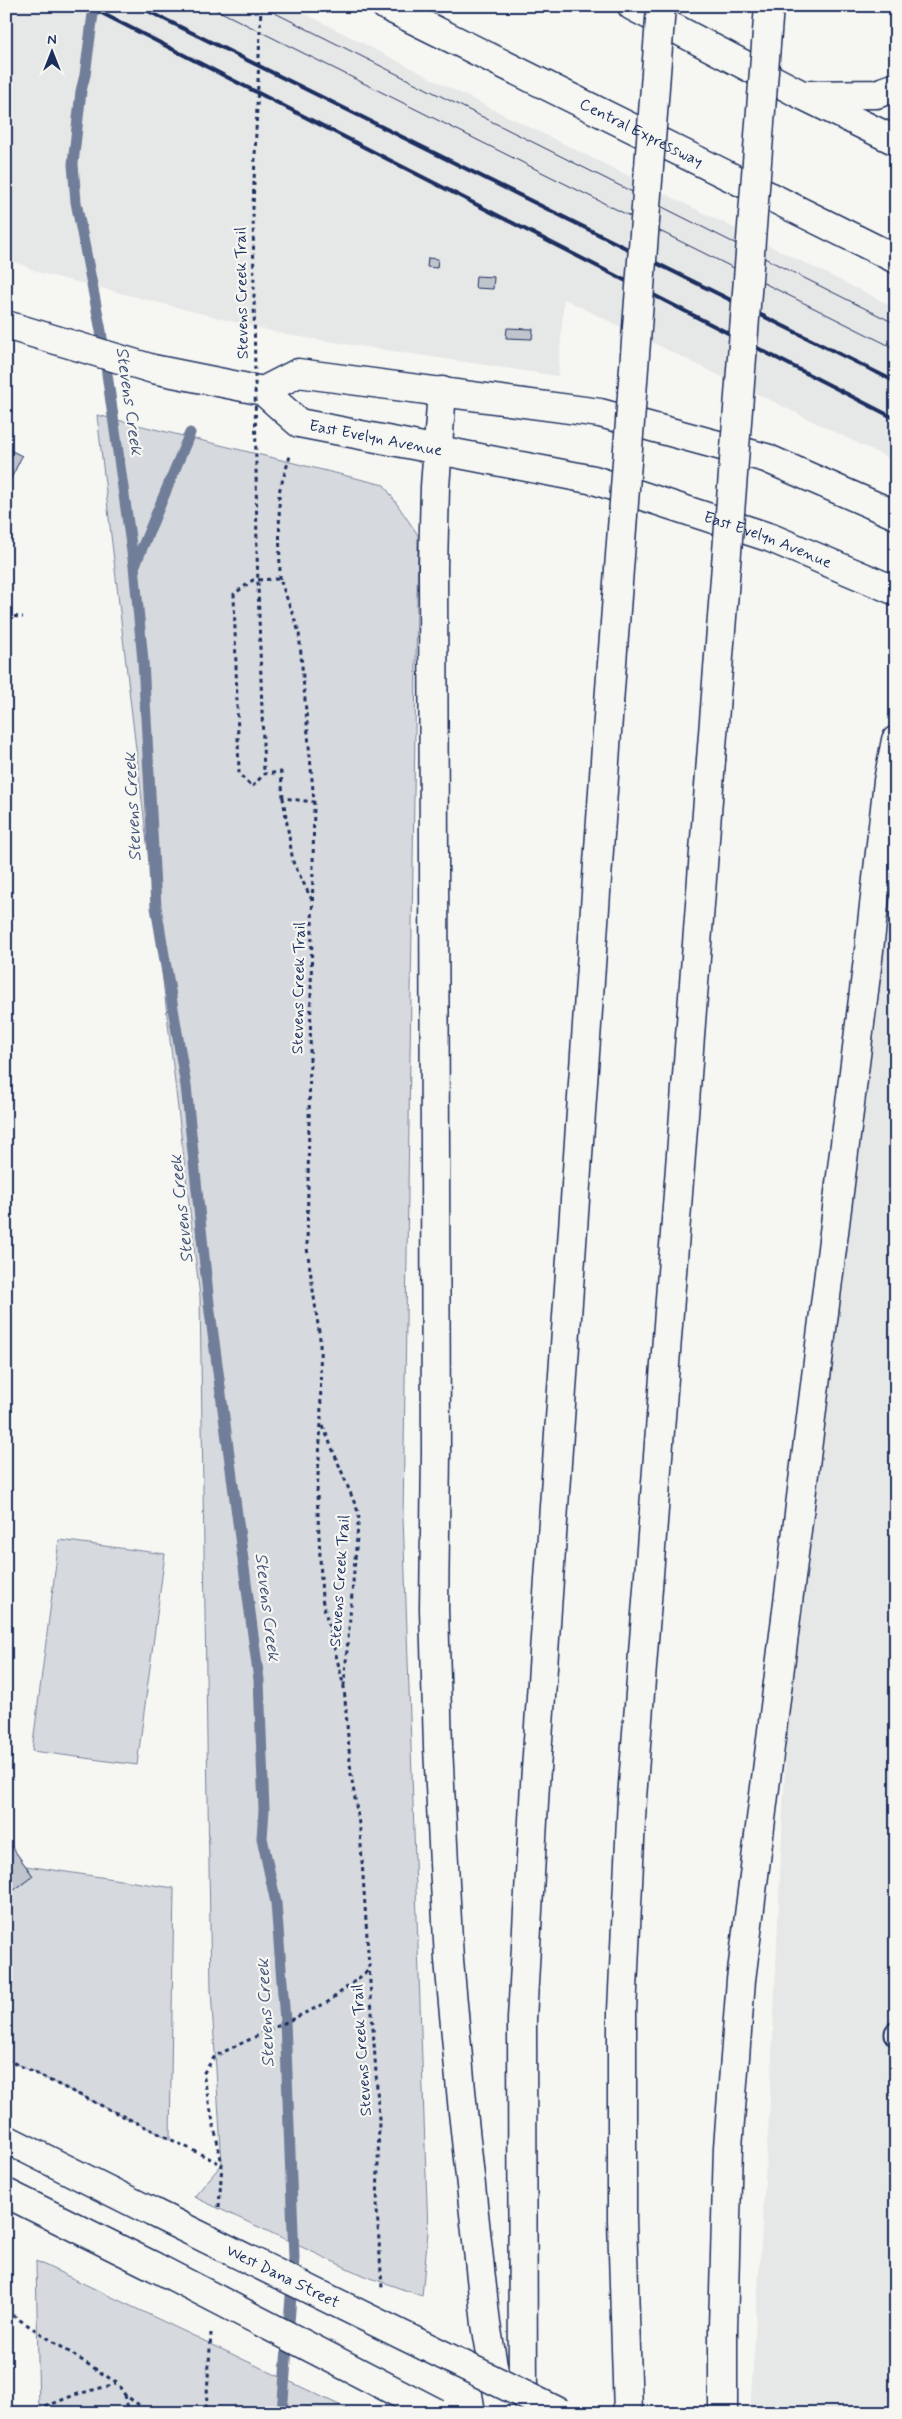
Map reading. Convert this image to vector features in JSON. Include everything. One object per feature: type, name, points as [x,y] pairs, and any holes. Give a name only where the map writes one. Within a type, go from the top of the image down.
[{"type":"main road","name":"Central Expressway","points":[[386,6],[432,17],[896,259]]},
{"type":"main road","points":[[632,6],[802,95],[896,141]]},
{"type":"main road","points":[[523,2413],[522,2019],[535,1784],[609,703],[660,6]]},
{"type":"main road","points":[[628,2413],[622,2220],[622,2010],[630,1836],[769,6]]},
{"type":"main road","points":[[802,95],[876,94],[896,87]]},
{"type":"main road","points":[[17,329],[153,368],[263,391],[298,373],[600,413],[766,458],[896,515]]},
{"type":"main road","name":"East Evelyn Avenue","points":[[263,391],[299,423],[594,480],[771,538],[896,591]]},
{"type":"main road","points":[[442,391],[433,567],[436,1422],[434,1609],[438,1747],[449,1960],[462,2112],[486,2324],[501,2413]]},
{"type":"main road","points":[[723,2413],[723,2328],[728,2147],[741,1980],[868,959],[888,781],[896,740]]},
{"type":"main road","name":"West Dana Street","points":[[6,2139],[561,2413]]},
{"type":"main road","points":[[6,2193],[153,2266],[437,2413]]},
{"type":"path","name":"Stevens Creek Trail","points":[[262,6],[253,207],[257,553],[264,774]]},
{"type":"path","name":"Stevens Creek Trail","points":[[299,423],[280,492],[280,579],[299,632],[314,802],[307,1248],[320,1339],[321,1423],[317,1493],[322,1599],[344,1687],[351,1774],[360,1830],[379,2119],[377,2210],[383,2297]]},
{"type":"path","points":[[280,579],[253,580],[234,594],[239,774],[252,787],[264,774],[281,772],[282,798],[293,862],[312,900]]},
{"type":"path","points":[[6,616],[23,617]]},
{"type":"path","points":[[6,736],[13,737]]},
{"type":"path","points":[[282,798],[314,802]]},
{"type":"path","name":"Stevens Creek Trail","points":[[321,1423],[359,1514],[344,1687]]},
{"type":"path","points":[[6,2059],[222,2164],[203,2074],[215,2056],[328,2002],[370,1970]]},
{"type":"path","points":[[6,2311],[117,2383],[125,2395],[150,2413]]},
{"type":"path","points":[[31,2413],[74,2395],[117,2383]]},
{"type":"path","points":[[125,2395],[129,2413]]},
{"type":"shaded area","points":[[6,6],[290,6],[444,85],[896,308],[896,462],[564,299],[558,376],[287,335],[41,273],[6,258]]},
{"type":"shaded area","points":[[97,415],[384,485],[418,535],[403,1517],[428,2232],[422,2296],[362,2275],[194,2197],[222,2164],[211,1990],[200,1297]]},
{"type":"shaded area","points":[[896,816],[896,2413],[750,2413],[770,2100],[791,1635]]},
{"type":"shaded area","points":[[59,1540],[165,1554],[137,1765],[32,1751]]},
{"type":"shaded area","points":[[26,1866],[174,1888],[170,2139],[6,2059],[6,1896],[33,1876]]},
{"type":"shaded area","points":[[36,2261],[356,2413],[39,2413]]},
{"type":"building","points":[[428,258],[438,259],[437,268],[427,267]]},
{"type":"building","points":[[476,276],[494,277],[493,289],[475,288]]},
{"type":"building","points":[[507,328],[533,329],[532,339],[506,338]]},
{"type":"building","points":[[6,448],[22,456],[6,489]]},
{"type":"building","points":[[6,1839],[33,1876],[6,1896]]},
{"type":"waterway","name":"Stevens Creek","points":[[94,6],[85,75],[81,91],[73,164],[76,202],[101,331],[134,566],[143,661],[156,907],[186,1086],[209,1304],[259,1680],[264,1810],[262,1838],[276,1903],[285,2021],[294,2258],[282,2413]]},
{"type":"waterway","points":[[135,565],[190,433]]},
{"type":"tram line","points":[[209,6],[896,349]]},
{"type":"tram line","points":[[261,6],[896,324]]},
{"type":"railway","points":[[88,6],[896,419]]},
{"type":"railway","points":[[138,6],[896,382]]}]
